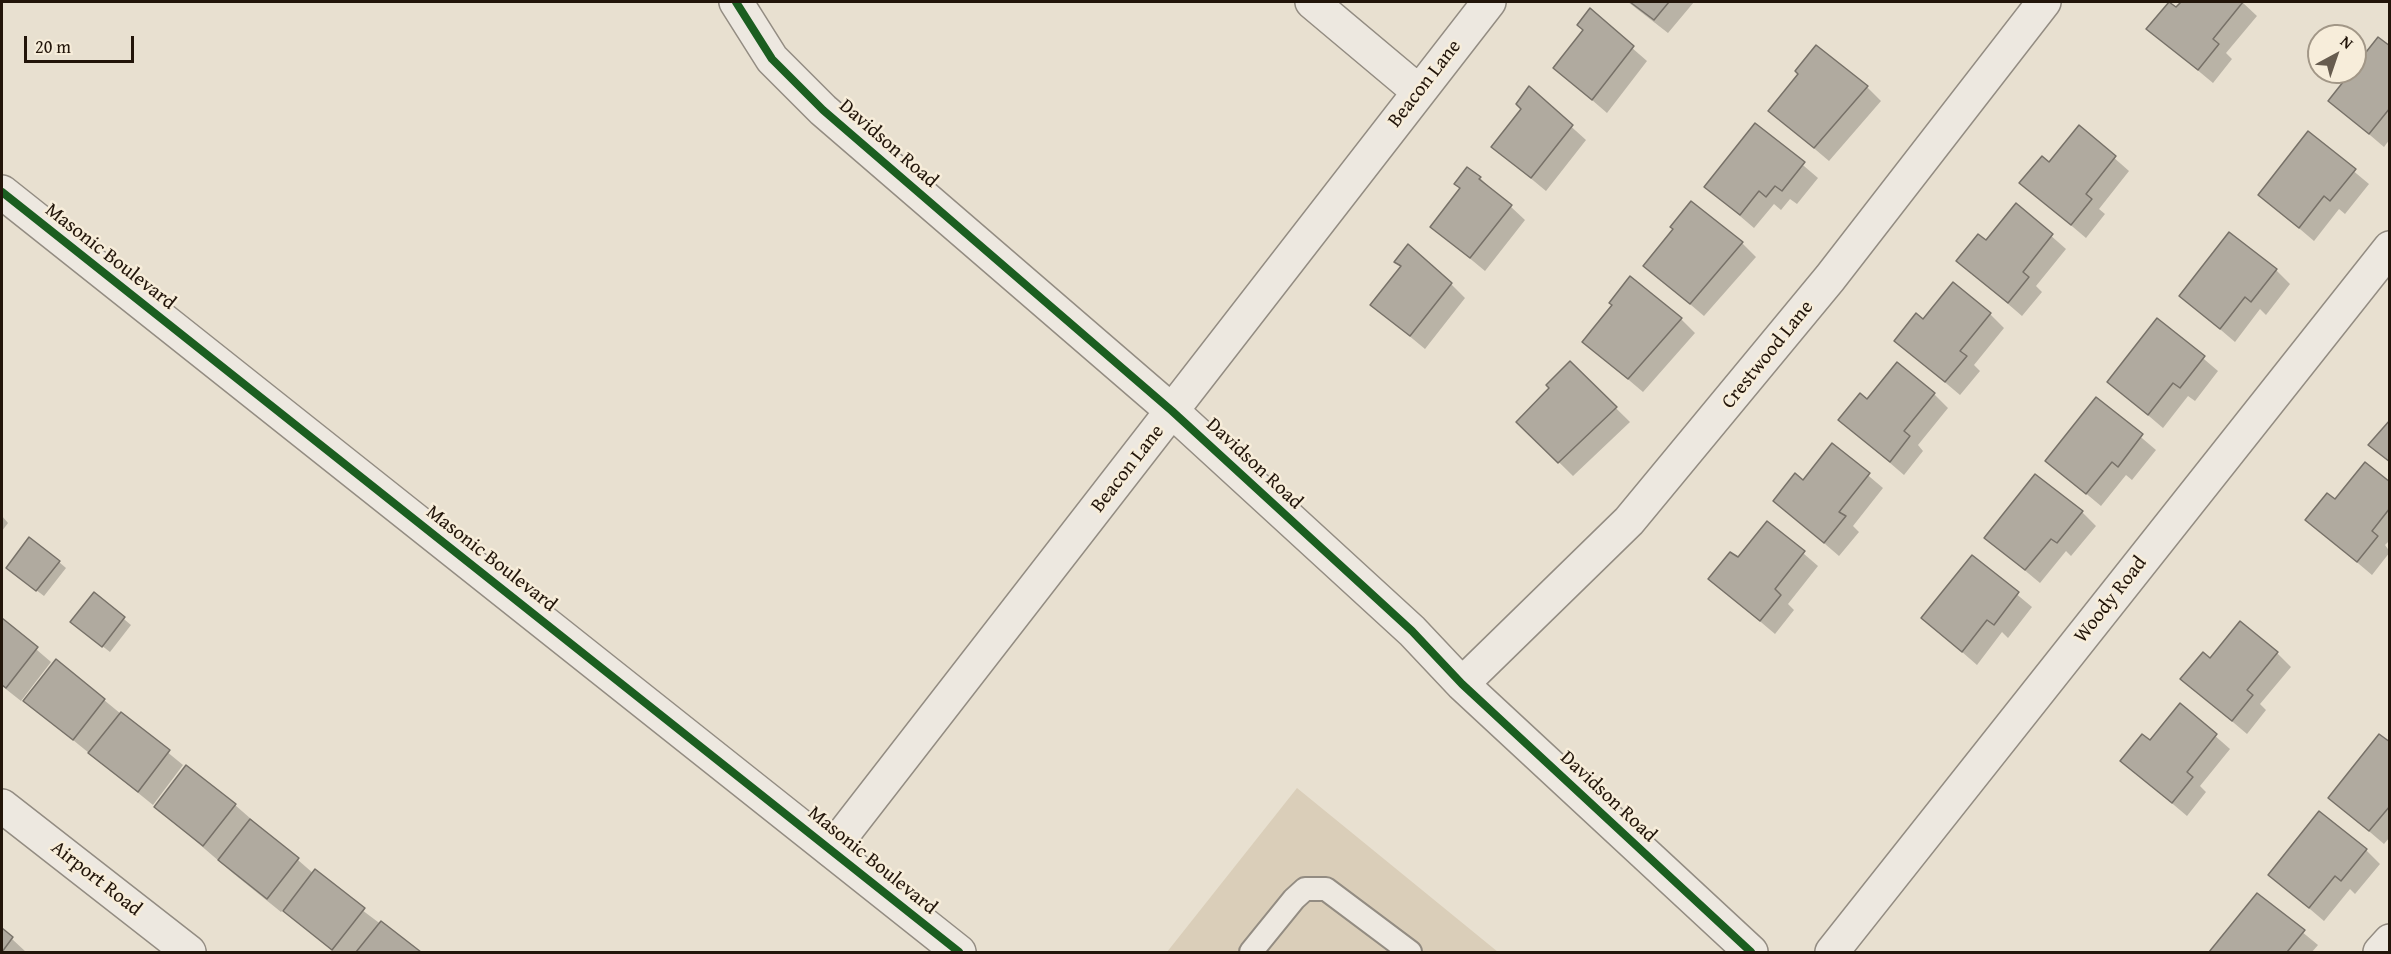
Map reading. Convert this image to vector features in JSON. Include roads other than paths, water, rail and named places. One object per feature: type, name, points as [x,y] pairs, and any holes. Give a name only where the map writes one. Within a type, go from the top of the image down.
[{"type":"street","name":"Davidson Road","points":[[736,2],[772,59],[823,110],[1172,411],[1412,631],[1462,684],[1751,952]]},
{"type":"street","points":[[1312,2],[1419,91]]},
{"type":"street","name":"Beacon Lane","points":[[831,850],[1489,2]]},
{"type":"street","name":"Crestwood Lane","points":[[1462,684],[1629,521],[1830,278],[2044,2]]},
{"type":"street","name":"Masonic Boulevard","points":[[2,192],[959,952]]},
{"type":"street","name":"Woody Road","points":[[1832,952],[2390,248]]},
{"type":"street","name":"Airport Road","points":[[2,806],[189,952]]},
{"type":"street","points":[[2380,952],[2390,940]]},
{"type":"lane","points":[[1251,952],[1294,899],[1305,889],[1326,889],[1410,952]]}]
